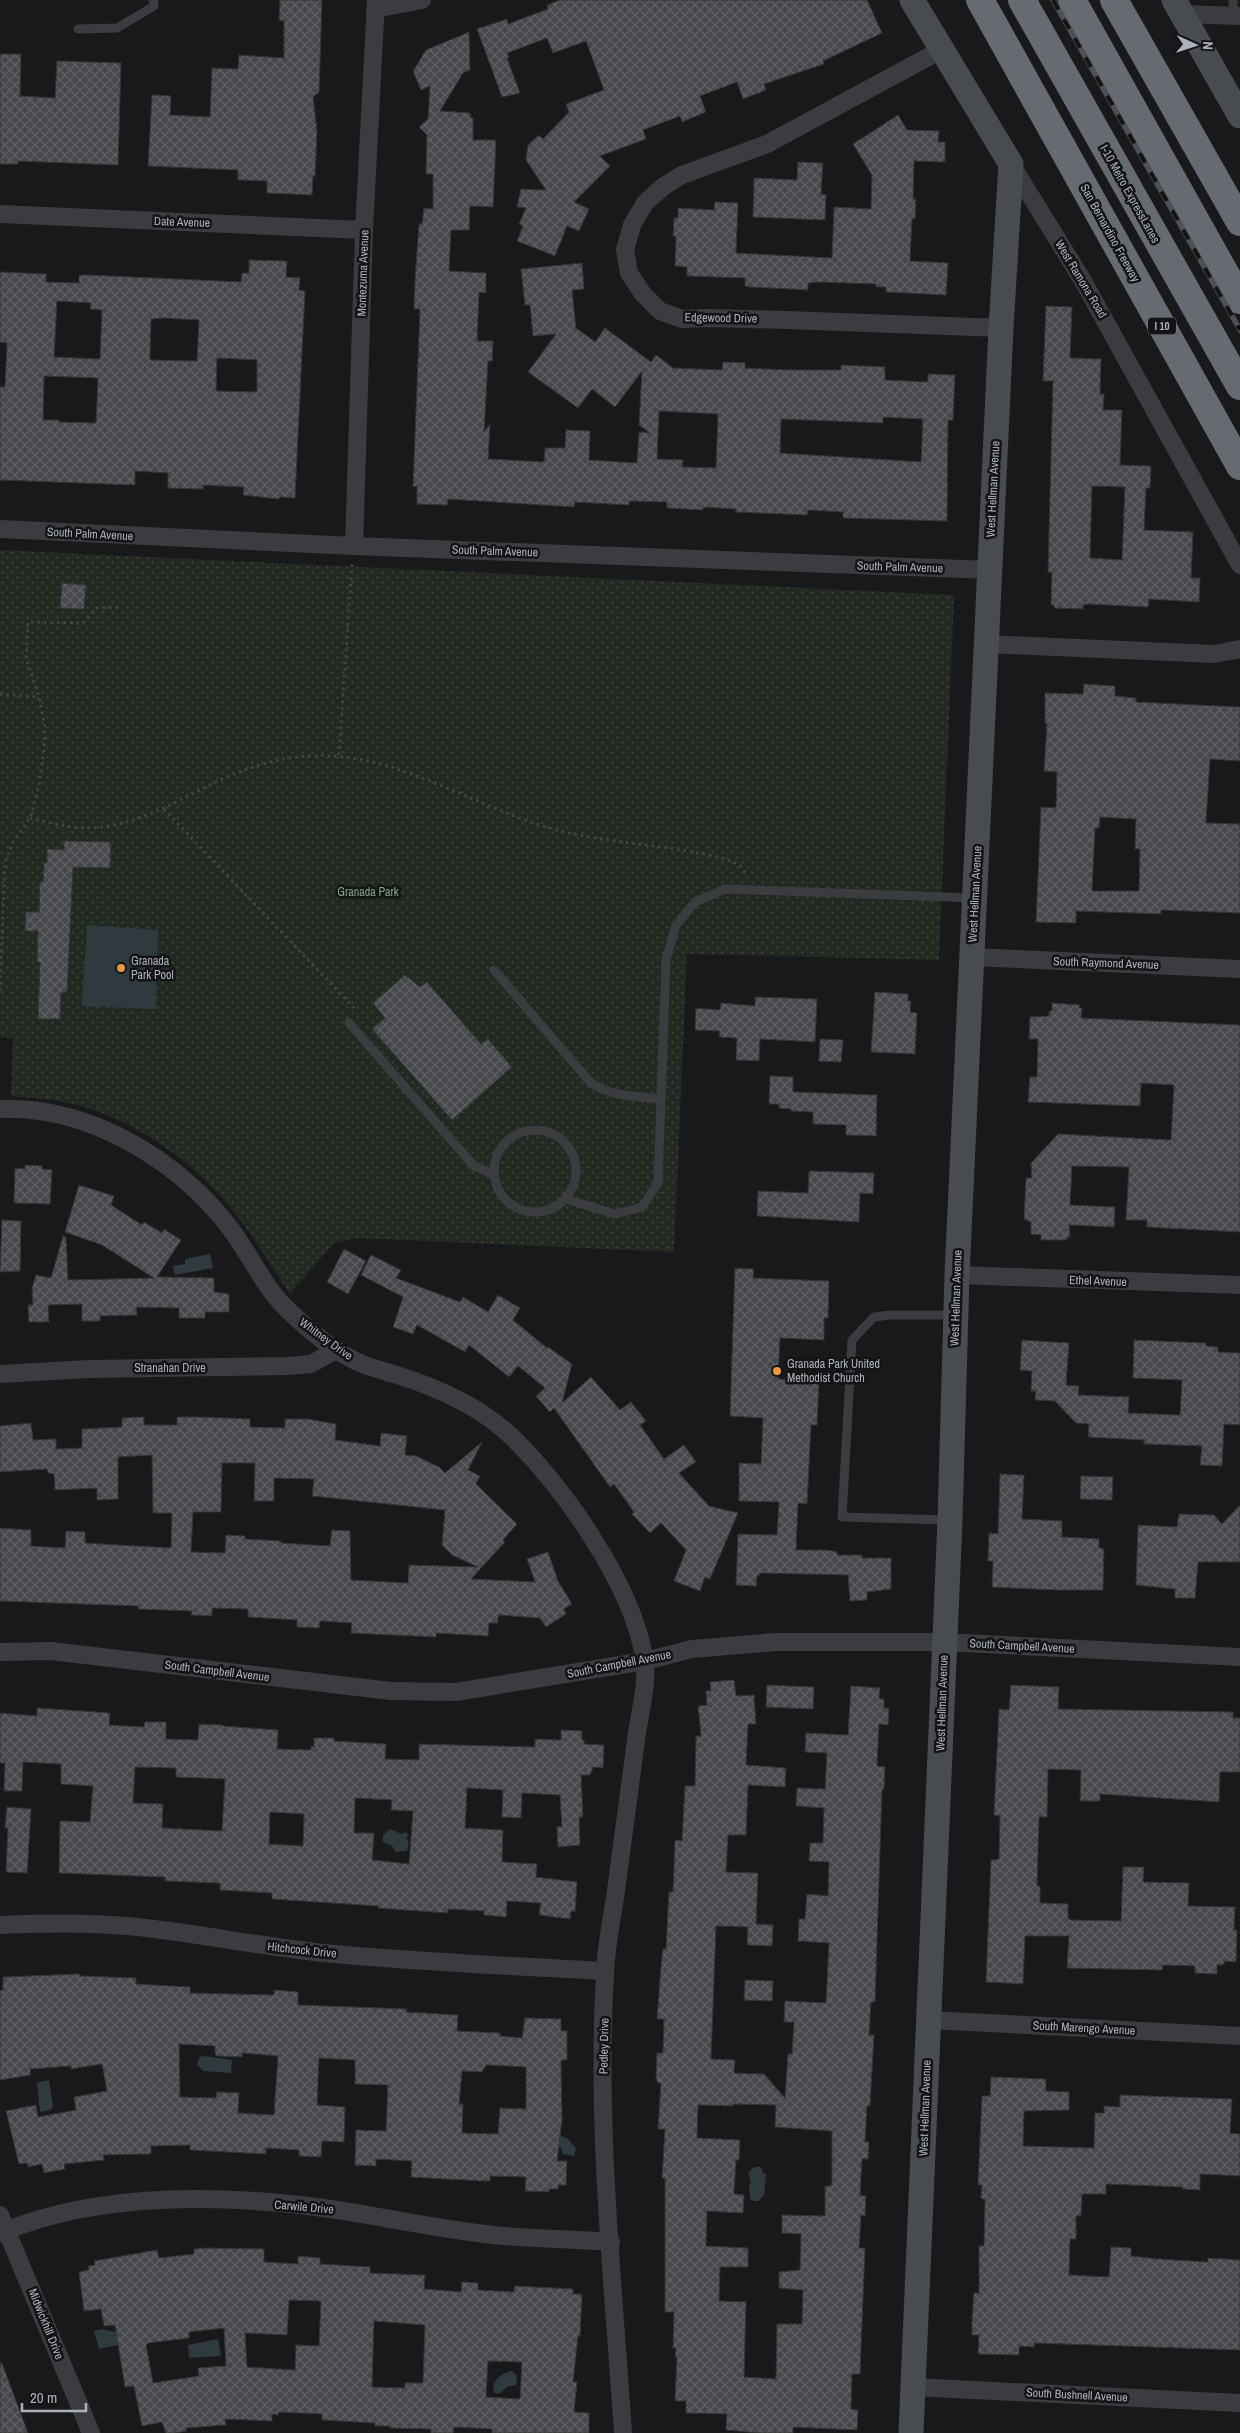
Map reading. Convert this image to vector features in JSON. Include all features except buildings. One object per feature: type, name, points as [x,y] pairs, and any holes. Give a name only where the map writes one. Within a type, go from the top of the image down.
[{"type":"highway","points":[[966,0],[1083,186]]},
{"type":"highway","name":"San Bernardino Freeway","points":[[980,0],[1240,466]]},
{"type":"highway","name":"I-10 Metro ExpressLanes","points":[[1022,0],[1240,386]]},
{"type":"highway","points":[[1072,0],[1240,300]]},
{"type":"highway","points":[[1114,0],[1240,222]]},
{"type":"street","points":[[376,4],[422,0]]},
{"type":"street","name":"West Ramona Road","points":[[912,0],[1083,280],[1240,565]]},
{"type":"street","name":"Montezuma Avenue","points":[[354,546],[364,230],[376,4]]},
{"type":"street","points":[[1178,7],[1235,11]]},
{"type":"street","points":[[1178,7],[1240,116]]},
{"type":"street","name":"Edgewood Drive","points":[[941,50],[767,144],[682,175],[664,186],[645,203],[632,225],[625,250],[629,273],[643,294],[660,311],[682,319],[787,320],[1001,328]]},
{"type":"street","name":"West Hellman Avenue","points":[[911,2433],[950,1520],[955,1315],[1001,328],[1011,164]]},
{"type":"street","name":"Date Avenue","points":[[0,214],[364,230]]},
{"type":"street","name":"South Palm Avenue","points":[[0,530],[354,546],[990,570]]},
{"type":"street","points":[[986,644],[1214,654],[1240,649]]},
{"type":"street","name":"South Raymond Avenue","points":[[972,957],[1240,969]]},
{"type":"street","name":"Whitney Drive","points":[[0,1109],[55,1114],[95,1126],[133,1144],[170,1167],[199,1193],[230,1228],[283,1305],[336,1350],[362,1364],[440,1391],[476,1409],[510,1435],[547,1477],[582,1522],[606,1562],[628,1602],[645,1661]]},
{"type":"street","name":"Ethel Avenue","points":[[957,1275],[1240,1285]]},
{"type":"street","name":"Stranahan Drive","points":[[0,1374],[89,1369],[288,1366],[312,1364],[336,1350]]},
{"type":"street","name":"South Campbell Avenue","points":[[0,1652],[51,1651],[391,1691],[456,1692],[645,1661],[692,1649],[775,1642],[944,1642],[1240,1657]]},
{"type":"street","name":"Pedley Drive","points":[[623,2433],[603,2108],[605,1970],[645,1661]]},
{"type":"street","name":"Hitchcock Drive","points":[[0,1925],[69,1922],[162,1930],[240,1943],[322,1953],[461,1964],[605,1970]]},
{"type":"street","name":"South Marengo Avenue","points":[[929,2020],[1240,2036]]},
{"type":"street","name":"Carwile Drive","points":[[3,2226],[130,2202],[201,2197],[341,2210],[494,2235],[611,2242]]},
{"type":"street","name":"Midwickhill Drive","points":[[3,2226],[91,2433]]},
{"type":"street","name":"South Bushnell Avenue","points":[[913,2387],[1240,2403]]},
{"type":"lane","points":[[78,29],[117,28],[154,6],[153,0]]},
{"type":"lane","points":[[566,1199],[615,1214],[642,1207],[658,1184],[666,960],[676,925],[695,902],[725,888],[974,898]]},
{"type":"lane","points":[[494,970],[591,1083],[614,1094],[661,1098]]},
{"type":"lane","points":[[349,1023],[474,1166],[493,1174]]},
{"type":"lane","points":[[533,1130],[549,1132],[563,1140],[572,1153],[577,1169],[574,1185],[566,1199],[553,1209],[537,1213],[521,1210],[507,1202],[498,1189],[493,1174],[496,1157],[504,1144],[517,1134],[533,1130]]},
{"type":"lane","points":[[950,1520],[842,1517],[852,1340],[874,1317],[890,1315],[955,1315]]},
{"type":"path","points":[[339,755],[352,564]]},
{"type":"path","points":[[0,991],[5,862],[14,840],[30,818],[39,785],[44,750],[45,727],[39,696],[26,658],[28,622],[83,623],[96,608],[122,607]]},
{"type":"path","points":[[0,694],[39,696]]},
{"type":"path","points":[[30,818],[85,828],[105,827],[164,810],[226,777],[268,762],[306,756],[339,755],[366,759],[396,768],[488,806],[572,834],[712,856],[740,865],[760,890]]},
{"type":"path","points":[[164,810],[358,1012]]},
{"type":"green space","name":"Granada Park","points":[[0,550],[954,595],[939,960],[687,954],[674,1252],[356,1238],[333,1244],[290,1294],[248,1230],[224,1200],[184,1161],[161,1144],[138,1130],[87,1108],[54,1100],[11,1096],[13,1038],[0,1037]]},
{"type":"shaded area","name":"Granada Park Pool","points":[[87,925],[158,930],[156,1009],[82,1006]]},
{"type":"shaded area","points":[[210,1254],[213,1268],[175,1275],[173,1266],[185,1264],[185,1259]]},
{"type":"shaded area","points":[[390,1829],[401,1834],[407,1832],[408,1836],[406,1838],[409,1843],[407,1851],[396,1852],[392,1846],[383,1842],[383,1835]]},
{"type":"shaded area","points":[[200,2057],[232,2060],[231,2073],[203,2071],[197,2064]]},
{"type":"shaded area","points":[[49,2080],[53,2107],[50,2110],[40,2112],[37,2083]]},
{"type":"shaded area","points":[[558,2134],[568,2139],[576,2148],[574,2156],[563,2154],[558,2146]]},
{"type":"shaded area","points":[[755,2167],[761,2167],[763,2173],[766,2174],[764,2195],[758,2201],[750,2199],[749,2185],[751,2183],[748,2172]]},
{"type":"shaded area","points":[[101,2329],[121,2333],[122,2344],[99,2349],[94,2331]]},
{"type":"shaded area","points":[[218,2339],[221,2356],[189,2358],[188,2345]]},
{"type":"shaded area","points":[[512,2371],[517,2376],[516,2385],[507,2387],[499,2394],[494,2393],[495,2381]]},
{"type":"railway","points":[[1053,0],[1240,330]]},
{"type":"place","name":"Granada Park Pool","points":[[121,968]]},
{"type":"place","name":"Granada Park United Methodist Church","points":[[777,1371]]}]
